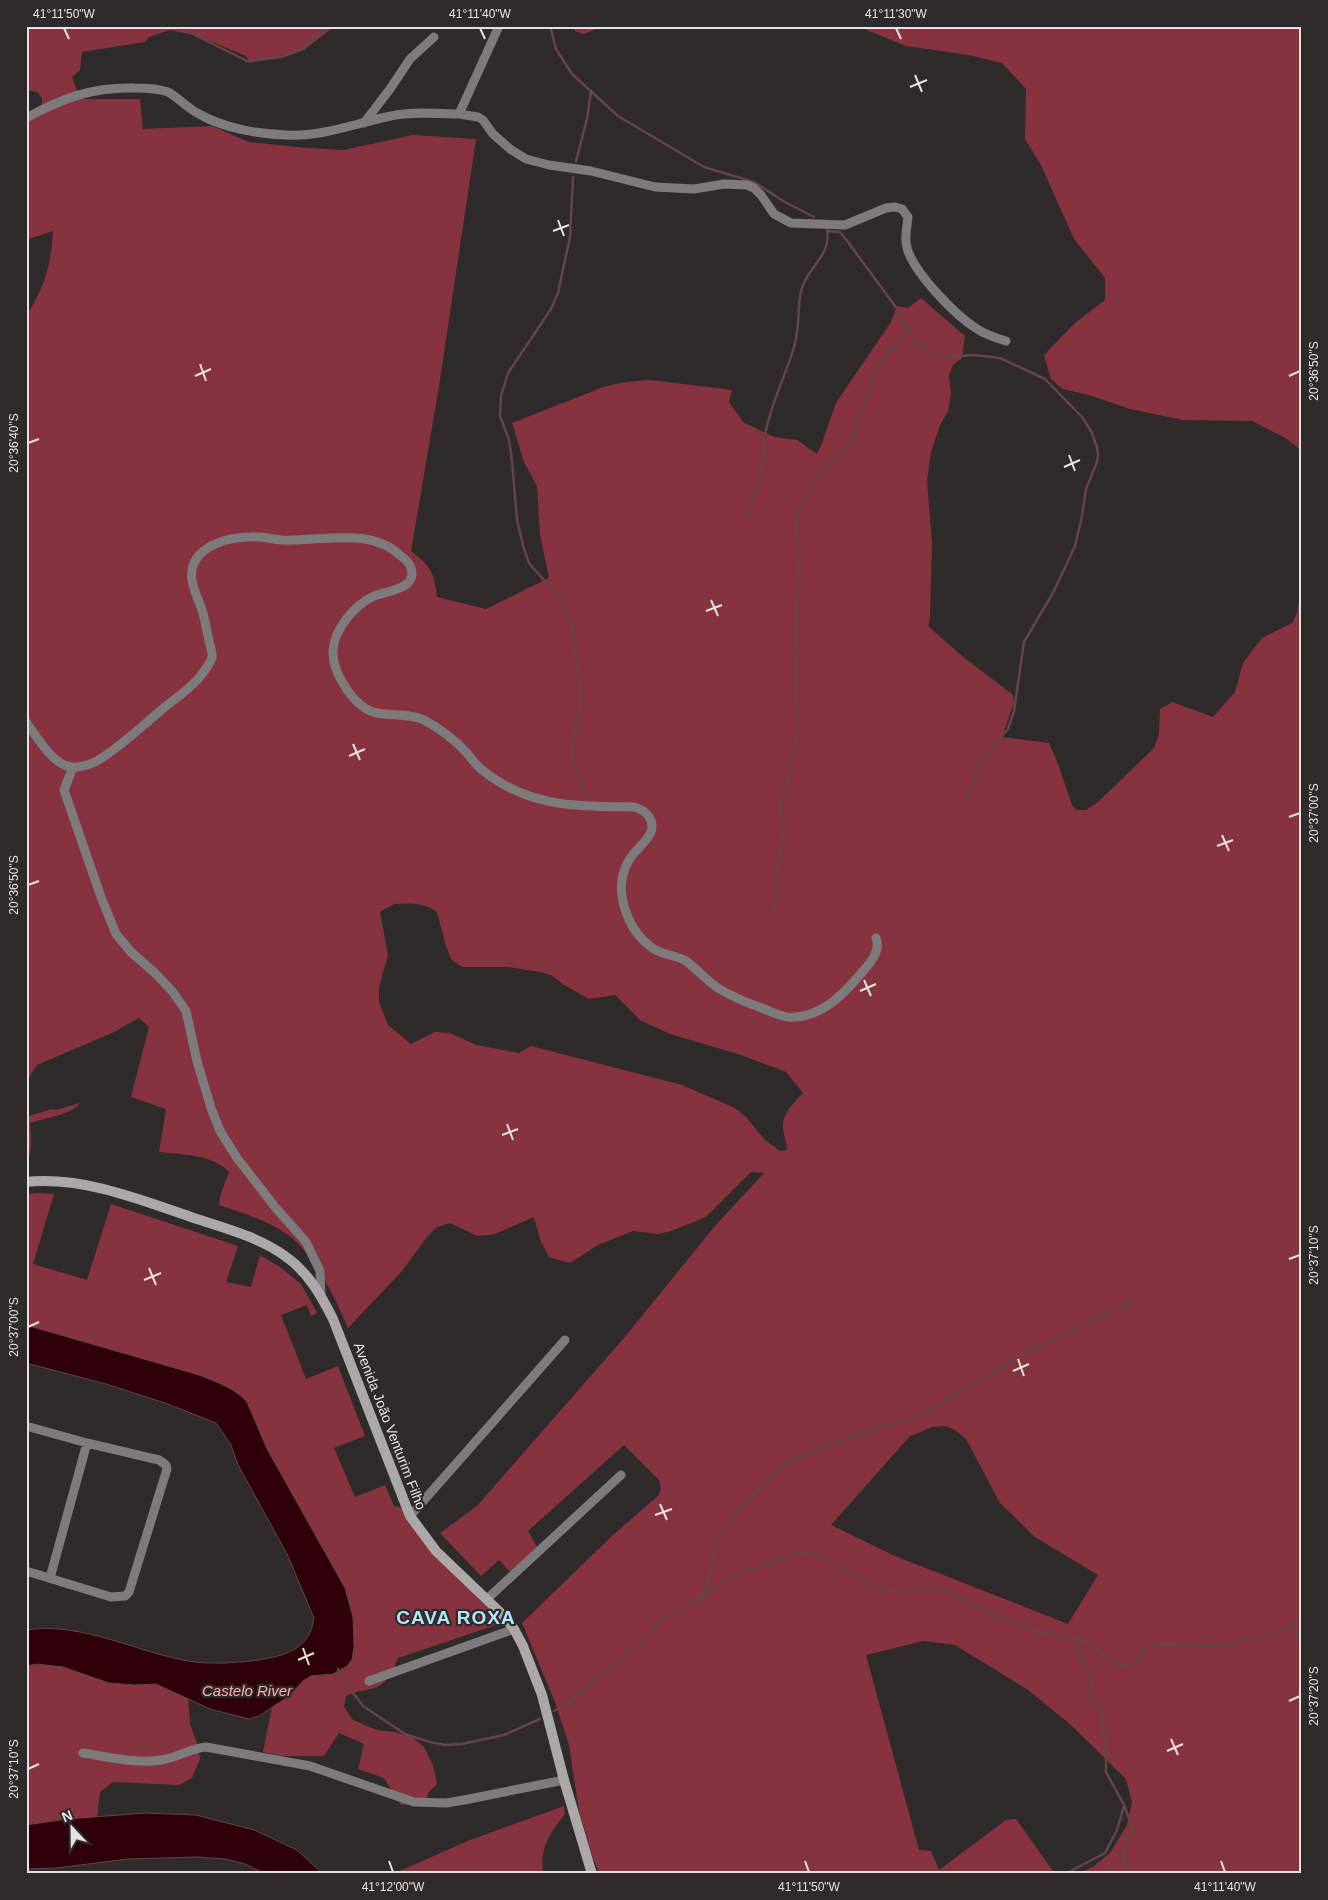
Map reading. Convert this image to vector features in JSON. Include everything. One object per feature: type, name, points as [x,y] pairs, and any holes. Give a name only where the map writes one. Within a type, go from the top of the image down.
[{"type":"street","points":[[459,114],[499,26]]},
{"type":"street","points":[[364,124],[410,59],[434,36]]},
{"type":"street","points":[[26,118],[77,94],[123,87],[155,89],[166,92],[198,114],[220,124],[286,135],[337,130],[392,115],[459,114],[478,117],[483,120],[493,134],[510,149],[537,162],[591,171],[654,187],[694,189],[724,184],[747,185],[754,188],[761,195],[774,214],[791,223],[846,225],[886,208],[895,207],[902,209],[908,217],[907,248],[915,264],[930,284],[973,326],[1006,341]]},
{"type":"street","points":[[26,722],[52,755],[62,764],[72,767],[94,762],[115,749],[196,681],[207,666],[212,656],[201,607],[192,585],[192,568],[196,559],[210,546],[249,537],[282,540],[361,538],[387,545],[399,553],[412,570],[408,583],[401,588],[374,596],[359,604],[346,617],[333,651],[338,672],[345,687],[366,710],[377,713],[412,716],[435,727],[466,752],[477,766],[491,778],[526,795],[557,804],[634,807],[645,811],[652,824],[651,832],[628,862],[623,874],[622,885],[630,924],[649,946],[663,954],[684,960],[718,988],[735,997],[786,1017],[799,1017],[830,1005],[844,993],[875,954],[878,945],[876,938]]},
{"type":"street","points":[[72,767],[64,790],[101,897],[116,934],[130,952],[172,990],[186,1011],[200,1070],[220,1131],[237,1158],[275,1207],[306,1242],[320,1271],[321,1296]]},
{"type":"street","name":"Avenida João Venturim Filho","points":[[26,1182],[60,1182],[87,1185],[146,1202],[271,1246],[296,1265],[321,1296],[333,1319],[410,1516],[436,1551],[487,1598],[514,1628],[523,1646],[539,1686],[592,1874]]},
{"type":"street","points":[[410,1516],[565,1340]]},
{"type":"street","points":[[26,1426],[163,1462],[167,1469],[129,1592],[121,1597],[111,1597],[26,1571]]},
{"type":"street","points":[[50,1578],[87,1443]]},
{"type":"street","points":[[487,1598],[621,1475]]},
{"type":"street","points":[[369,1680],[514,1628]]},
{"type":"street","points":[[84,1753],[130,1760],[155,1761],[206,1747],[310,1766],[414,1802],[446,1803],[564,1780]]},
{"type":"shaded area","points":[[26,26],[335,26],[304,50],[250,63],[246,56],[198,36],[170,30],[149,37],[145,42],[82,52],[80,70],[72,77],[80,99],[140,99],[143,129],[212,126],[249,142],[343,150],[413,135],[476,139],[439,386],[411,551],[423,561],[433,575],[437,597],[486,609],[549,578],[540,535],[537,486],[524,462],[512,423],[606,386],[651,380],[732,390],[729,402],[743,422],[774,437],[797,440],[817,454],[836,403],[891,322],[897,306],[908,308],[921,298],[965,336],[962,358],[953,365],[949,376],[951,393],[948,411],[940,425],[931,452],[927,480],[932,543],[930,618],[928,626],[962,656],[1013,695],[1014,702],[1002,737],[1049,743],[1072,805],[1076,810],[1086,810],[1098,802],[1154,748],[1159,734],[1160,709],[1172,702],[1213,717],[1235,692],[1243,663],[1262,638],[1292,623],[1297,613],[1302,583],[1302,1874],[1076,1874],[1093,1867],[1110,1853],[1127,1825],[1132,1802],[1126,1779],[1071,1725],[1028,1690],[955,1645],[923,1641],[866,1655],[919,1850],[931,1851],[939,1870],[1006,1820],[1016,1819],[1055,1874],[600,1874],[594,1861],[579,1811],[569,1745],[555,1702],[522,1623],[613,1535],[659,1495],[661,1488],[659,1480],[624,1445],[528,1531],[540,1552],[514,1576],[499,1560],[481,1576],[440,1533],[477,1506],[624,1338],[715,1226],[764,1173],[751,1172],[706,1217],[671,1231],[658,1234],[633,1231],[598,1245],[570,1263],[549,1257],[540,1239],[534,1217],[495,1234],[477,1236],[450,1223],[437,1227],[427,1237],[402,1271],[348,1328],[323,1277],[297,1242],[271,1225],[219,1205],[221,1193],[229,1172],[214,1162],[197,1156],[159,1152],[166,1109],[131,1097],[149,1027],[139,1018],[112,1033],[37,1065],[26,1082],[26,316],[38,295],[46,275],[51,255],[53,231],[26,240],[26,118],[42,107],[42,98],[37,92],[26,90]],"holes":[[[411,903],[422,905],[437,912],[451,959],[462,967],[509,967],[540,972],[551,975],[564,985],[589,999],[615,995],[640,1020],[670,1034],[738,1054],[786,1072],[803,1093],[788,1111],[783,1122],[787,1150],[780,1151],[764,1139],[746,1117],[735,1108],[682,1085],[531,1046],[519,1053],[476,1045],[450,1033],[435,1032],[411,1044],[388,1025],[379,1002],[379,987],[388,955],[380,912],[394,904]],[[946,1426],[955,1430],[966,1439],[1000,1503],[1035,1537],[1098,1575],[1068,1624],[895,1556],[831,1525],[910,1436],[932,1427]]]},
{"type":"shaded area","points":[[575,26],[606,26],[583,34],[575,31]]},
{"type":"shaded area","points":[[857,26],[1302,26],[1302,451],[1287,439],[1252,421],[1183,420],[1130,409],[1092,396],[1063,389],[1051,379],[1044,355],[1075,323],[1105,300],[1105,278],[1074,239],[1041,165],[1025,139],[1026,89],[1002,63],[969,55],[906,46]]},
{"type":"shaded area","points":[[80,1103],[77,1107],[65,1113],[30,1123],[31,1149],[26,1163],[26,1117]]},
{"type":"shaded area","points":[[26,1194],[54,1194],[33,1264],[87,1280],[111,1204],[238,1246],[226,1282],[251,1287],[260,1255],[280,1267],[301,1284],[317,1313],[311,1316],[307,1305],[281,1315],[306,1379],[338,1366],[365,1436],[334,1448],[355,1497],[385,1485],[394,1506],[407,1509],[420,1531],[505,1622],[398,1658],[391,1674],[381,1685],[346,1696],[344,1707],[353,1720],[377,1730],[412,1737],[424,1747],[433,1765],[437,1784],[428,1793],[425,1803],[401,1805],[384,1778],[358,1769],[364,1744],[339,1733],[324,1756],[281,1756],[263,1752],[272,1707],[290,1696],[303,1681],[311,1676],[333,1674],[354,1647],[353,1617],[345,1588],[267,1449],[247,1402],[242,1397],[225,1386],[199,1375],[26,1325]]},
{"type":"shaded area","points":[[37,1664],[63,1667],[109,1683],[156,1684],[188,1697],[190,1724],[197,1743],[200,1759],[192,1778],[179,1785],[113,1782],[100,1792],[97,1817],[26,1825],[26,1666]]},
{"type":"shaded area","points":[[564,1806],[565,1814],[554,1828],[544,1848],[543,1874],[393,1874],[470,1840]]},
{"type":"water","name":"Castelo River","points":[[26,1325],[199,1375],[231,1389],[247,1402],[267,1449],[345,1588],[353,1617],[354,1647],[352,1660],[347,1666],[333,1674],[311,1676],[303,1681],[289,1696],[259,1716],[249,1719],[210,1709],[156,1684],[109,1683],[63,1667],[37,1664],[26,1666],[26,1630],[47,1628],[69,1630],[90,1634],[173,1658],[201,1663],[230,1663],[273,1657],[292,1651],[307,1638],[314,1618],[287,1554],[238,1465],[231,1445],[216,1423],[165,1403],[106,1384],[26,1363]]},
{"type":"water","points":[[145,1813],[196,1815],[254,1830],[297,1850],[323,1874],[265,1874],[245,1864],[226,1859],[197,1857],[128,1859],[56,1868],[26,1869],[26,1825],[67,1819]]},
{"type":"waterway","points":[[177,26],[247,61],[281,57],[303,49],[326,26]]},
{"type":"waterway","points":[[550,26],[556,49],[572,74],[618,116],[704,167],[754,182],[783,201],[814,217]]},
{"type":"waterway","points":[[576,161],[587,119],[591,91]]},
{"type":"waterway","points":[[573,177],[570,237],[558,293],[551,309],[508,373],[501,396],[500,416],[509,440],[517,520],[524,549],[529,563],[560,598],[572,628],[580,685],[580,708],[573,742],[573,763],[586,796]]},
{"type":"waterway","points":[[746,515],[760,477],[765,433],[775,398],[796,340],[801,291],[808,275],[826,247],[828,239],[827,230]]},
{"type":"waterway","points":[[827,231],[840,232],[895,306],[914,340],[932,355],[938,357],[973,355],[1000,358],[1045,379],[1082,417],[1091,431],[1097,447],[1097,462],[1086,489],[1075,546],[1054,591],[1024,642],[1014,711],[1008,729],[984,757],[968,797]]},
{"type":"waterway","points":[[775,911],[776,876],[783,833],[780,813],[781,800],[788,780],[798,728],[795,645],[799,565],[796,522],[801,504],[814,480],[845,449],[853,438],[875,370],[885,356],[901,341],[906,326]]},
{"type":"waterway","points":[[702,1597],[711,1570],[715,1546],[723,1530],[746,1501],[782,1467],[796,1458],[844,1439],[923,1414],[1029,1351],[1132,1302]]},
{"type":"waterway","points":[[554,1711],[566,1705],[596,1677],[645,1639],[660,1621],[702,1598],[719,1584],[746,1571],[800,1553],[824,1558],[880,1589],[903,1592],[935,1588],[947,1591],[987,1611],[1039,1632],[1075,1638],[1090,1643],[1113,1663],[1124,1666],[1137,1661],[1142,1651],[1152,1645],[1212,1646],[1239,1642],[1265,1635],[1302,1619]]},
{"type":"waterway","points":[[1287,1627],[1302,1637]]},
{"type":"waterway","points":[[1075,1638],[1092,1684],[1090,1699],[1092,1704],[1102,1712],[1102,1727],[1106,1745],[1106,1772],[1124,1805],[1131,1824],[1131,1831],[1123,1854],[1123,1860],[1130,1874]]},
{"type":"waterway","points":[[338,1669],[342,1678],[363,1706],[405,1734],[430,1742],[445,1745],[462,1744],[504,1735],[540,1719]]},
{"type":"waterway","points":[[1065,1874],[1105,1853],[1117,1830],[1124,1806]]},
{"type":"district","name":"CAVA ROXA","points":[[456,1617]]}]
